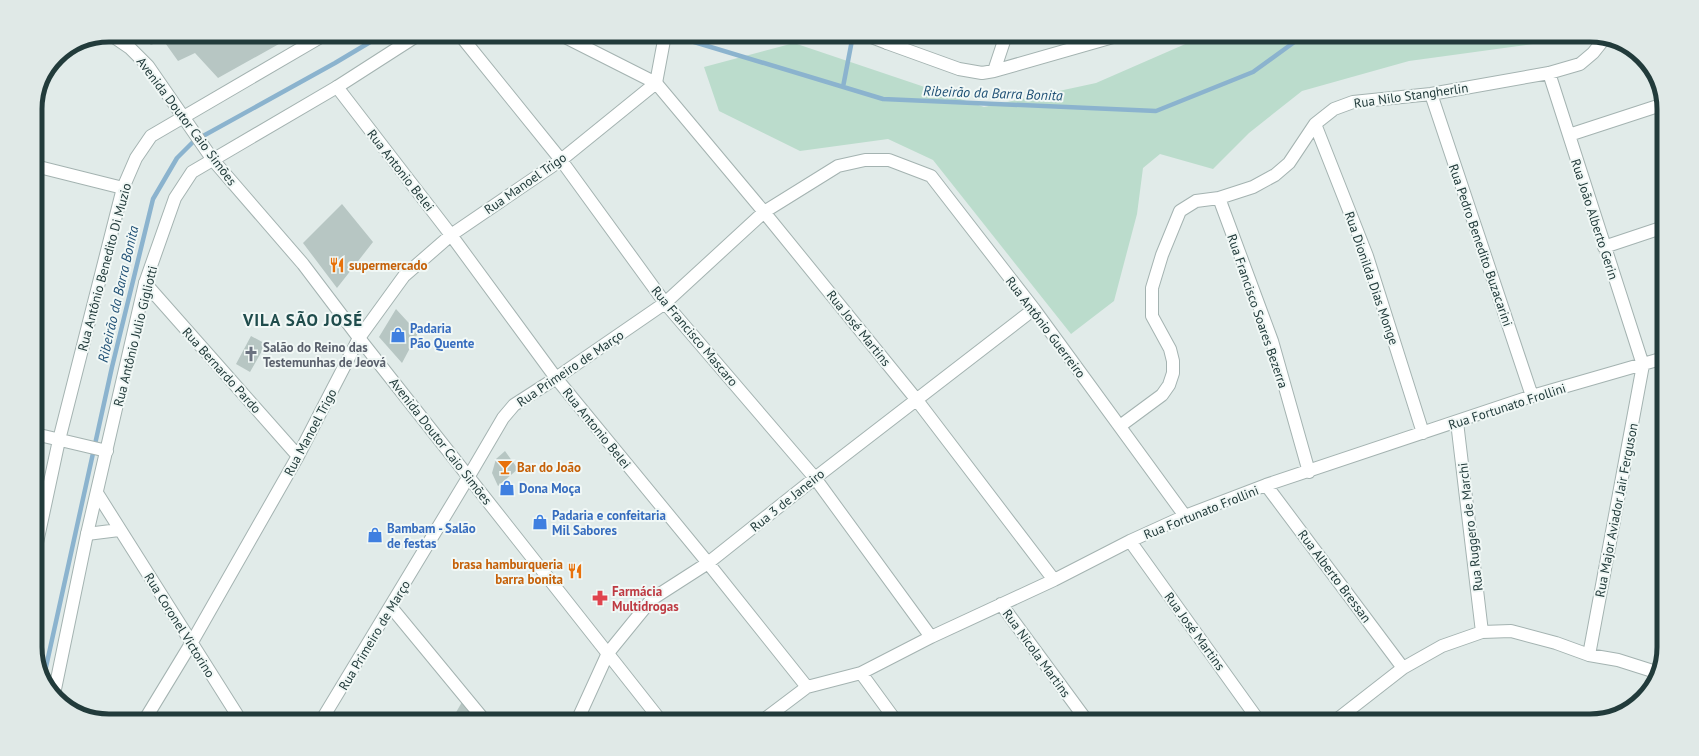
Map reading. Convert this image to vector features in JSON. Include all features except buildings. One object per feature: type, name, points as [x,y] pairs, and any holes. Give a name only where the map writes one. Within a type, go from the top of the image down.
[{"type":"street","name":"Avenida Doutor Caio Simões","points":[[121,42],[130,48],[148,66],[213,160],[303,264],[359,338],[656,714]]},
{"type":"street","name":"Rua Antônio Benedito Di Muzio","points":[[42,521],[60,440],[123,188],[136,158],[151,136],[312,42]]},
{"type":"street","name":"Rua Antônio Julio Gigliotti","points":[[55,687],[97,493],[102,450],[145,283],[175,198],[192,172],[337,87],[407,42]]},
{"type":"street","name":"Rua Francisco Mascaro","points":[[466,42],[561,160],[665,303],[815,478],[931,637]]},
{"type":"street","points":[[575,42],[656,83],[664,42]]},
{"type":"street","points":[[895,42],[959,68],[982,73],[994,71],[1094,42]]},
{"type":"street","points":[[994,71],[1004,42]]},
{"type":"street","name":"Rua Nilo Stangherlin","points":[[1120,426],[1162,395],[1169,385],[1173,373],[1173,361],[1170,349],[1152,316],[1152,288],[1162,255],[1180,212],[1196,201],[1219,198],[1253,187],[1276,175],[1289,163],[1315,124],[1334,109],[1353,102],[1431,94],[1549,73],[1580,64],[1593,53],[1601,43]]},
{"type":"street","name":"Rua João Alberto Gerin","points":[[1549,73],[1643,365]]},
{"type":"street","name":"Rua Manoel Trigo","points":[[148,714],[192,642],[298,456],[359,338],[404,276],[451,235],[561,160],[656,83]]},
{"type":"street","name":"Rua José Martins","points":[[656,83],[764,212],[916,399],[1054,580]]},
{"type":"street","name":"Rua Antonio Belei","points":[[337,87],[451,235],[556,378],[708,563],[807,687]]},
{"type":"street","name":"Rua Pedro Benedito Buzacarini","points":[[1431,94],[1532,396]]},
{"type":"street","points":[[1569,136],[1657,106]]},
{"type":"street","name":"Rua Dionilda Dias Monge","points":[[1315,124],[1367,256],[1423,433]]},
{"type":"street","name":"Rua Primeiro de Março","points":[[325,714],[391,607],[503,418],[514,405],[665,303],[764,212],[838,166],[865,160],[889,160]]},
{"type":"street","name":"Rua Antônio Guerreiro","points":[[889,160],[931,176],[1034,309],[1185,516]]},
{"type":"street","points":[[42,168],[123,188]]},
{"type":"street","name":"Rua Francisco Soares Bezerra","points":[[1219,198],[1272,341],[1309,472]]},
{"type":"street","points":[[1604,247],[1657,229]]},
{"type":"street","name":"Rua Bernardo Pardo","points":[[145,283],[298,456]]},
{"type":"street","name":"Rua 3 de Janeiro","points":[[580,714],[608,653],[652,599],[708,563],[916,399],[1034,309]]},
{"type":"street","name":"Rua Fortunato Frollini","points":[[771,714],[807,687],[860,673],[931,637],[1054,580],[1130,541],[1185,516],[1266,485],[1309,472],[1532,396],[1657,360]]},
{"type":"street","name":"Rua Major Aviador Jair Ferguson","points":[[1589,654],[1643,365]]},
{"type":"street","name":"Rua Ruggero de Marchi","points":[[1457,422],[1482,632]]},
{"type":"street","points":[[42,436],[102,450]]},
{"type":"street","name":"Rua Alberto Bressan","points":[[1266,485],[1403,668]]},
{"type":"street","name":"Rua Coronel Victorino","points":[[97,493],[237,714]]},
{"type":"street","points":[[87,534],[119,530]]},
{"type":"street","name":"Rua José Martins","points":[[1130,541],[1254,714]]},
{"type":"street","name":"Rua Nicola Martins","points":[[1001,604],[1082,714]]},
{"type":"street","points":[[391,607],[479,714]]},
{"type":"street","points":[[1344,714],[1403,668],[1442,646],[1482,632],[1511,631],[1556,642],[1589,654],[1618,660],[1653,671]]},
{"type":"street","points":[[860,673],[891,714]]},
{"type":"green space","points":[[1190,42],[1547,42],[1409,61],[1302,91],[1249,133],[1213,169],[1160,154],[1143,168],[1137,214],[1114,301],[1071,334],[933,160],[888,139],[800,151],[719,111],[704,67],[794,43],[984,107],[1096,83]]},
{"type":"waterway","name":"Ribeirão da Barra Bonita","points":[[46,668],[112,367],[153,199],[177,158],[194,141],[370,42]]},
{"type":"waterway","name":"Ribeirão da Barra Bonita","points":[[694,42],[883,99],[1156,111],[1253,72],[1294,42]]},
{"type":"waterway","points":[[843,87],[852,42]]},
{"type":"place","name":"supermercado","points":[[337,265]]},
{"type":"place","name":"Padaria Pão Quente","points":[[398,335]]},
{"type":"place","name":"Salão do Reino das Testemunhas de Jeová","points":[[251,354]]},
{"type":"place","name":"Bar do João","points":[[505,467]]},
{"type":"place","name":"Dona Moça","points":[[507,488]]},
{"type":"place","name":"Padaria e confeitaria Mil Sabores","points":[[540,522]]},
{"type":"place","name":"Bambam - Salão de festas","points":[[375,535]]},
{"type":"place","name":"brasa hamburqueria barra bonita","points":[[575,571]]},
{"type":"place","name":"Farmácia Multidrogas","points":[[600,598]]},
{"type":"district","name":"VILA SÃO JOSÉ","points":[[303,320]]}]
